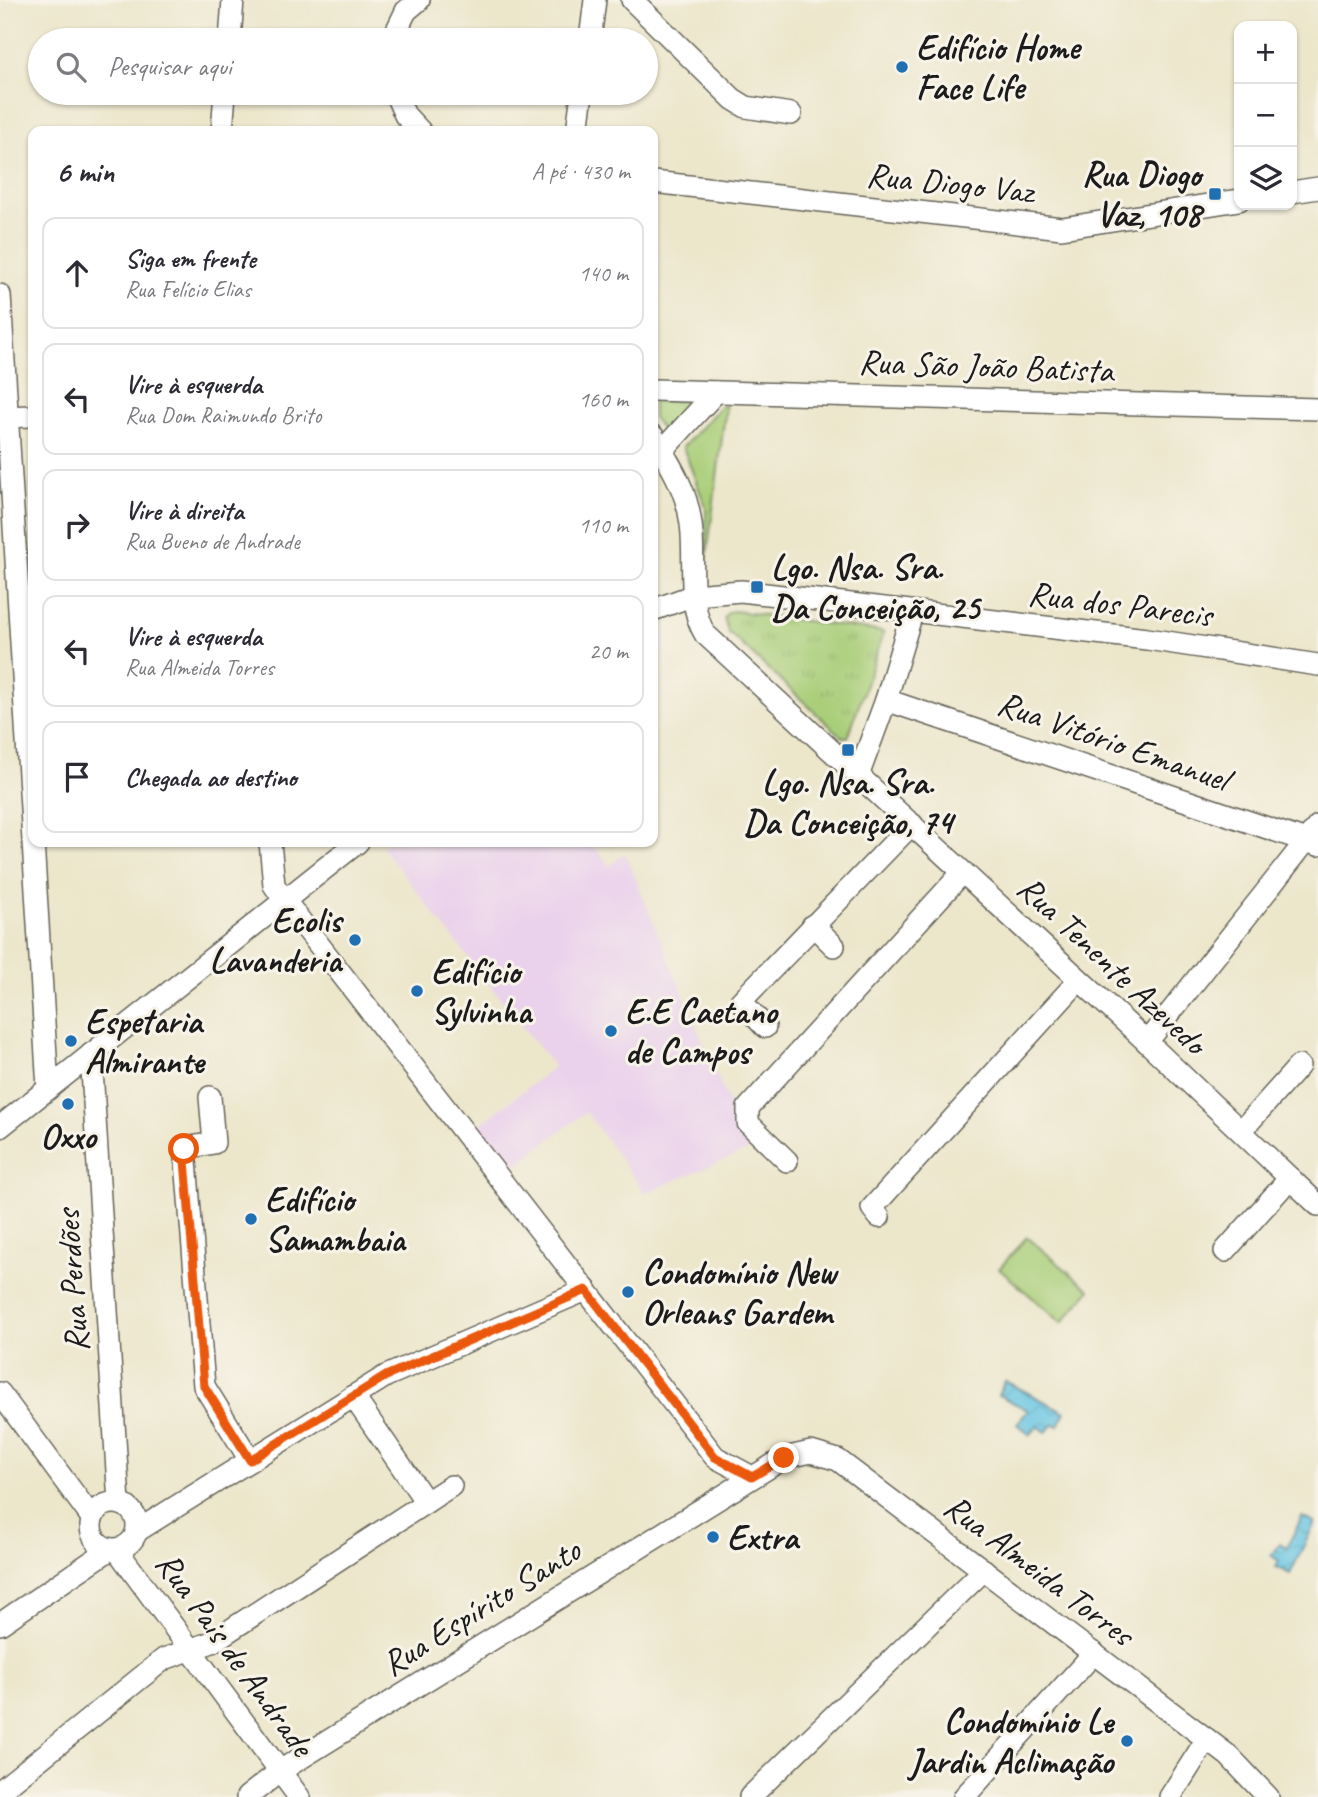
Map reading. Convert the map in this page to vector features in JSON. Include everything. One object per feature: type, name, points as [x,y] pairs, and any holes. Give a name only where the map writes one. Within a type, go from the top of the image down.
[{"type":"street","points":[[231,28],[233,0]]},
{"type":"street","points":[[592,28],[595,0]]},
{"type":"street","points":[[632,0],[733,99],[746,107],[791,114]]},
{"type":"street","points":[[397,28],[416,1]]},
{"type":"street","points":[[222,126],[224,105]]},
{"type":"street","points":[[400,105],[415,126]]},
{"type":"street","points":[[578,126],[580,105]]},
{"type":"street","name":"Rua Diogo Vaz","points":[[658,183],[1062,228],[1234,201]]},
{"type":"street","points":[[1297,191],[1318,188]]},
{"type":"street","points":[[0,295],[10,633],[48,1089]]},
{"type":"street","name":"Rua São João Batista","points":[[658,390],[1318,410]]},
{"type":"street","points":[[658,443],[716,392]]},
{"type":"street","points":[[3,417],[28,416]]},
{"type":"street","name":"Rua Tenente Azevedo","points":[[658,443],[680,482],[690,512],[696,616],[705,635],[1147,1042],[1318,1205]]},
{"type":"street","name":"Rua dos Parecis","points":[[658,608],[694,595],[741,592],[1147,639],[1318,665]]},
{"type":"street","points":[[858,776],[886,700],[912,612]]},
{"type":"street","name":"Rua Vitório Emanuel","points":[[886,700],[1314,837]]},
{"type":"street","points":[[765,1027],[741,1002],[912,824]]},
{"type":"street","points":[[1147,1042],[1314,837]]},
{"type":"street","points":[[270,847],[274,885],[285,901],[715,1457],[752,1477]]},
{"type":"street","points":[[0,1127],[352,847]]},
{"type":"street","points":[[787,1161],[748,1122],[748,1108],[963,873]]},
{"type":"street","points":[[813,925],[834,946]]},
{"type":"street","points":[[879,1217],[872,1208],[1079,980]]},
{"type":"street","name":"Rua Perdões","points":[[91,1054],[119,1503]]},
{"type":"street","points":[[1241,1131],[1299,1066]]},
{"type":"street","points":[[210,1097],[214,1143],[184,1149],[204,1386],[250,1460]]},
{"type":"street","points":[[1225,1251],[1290,1178]]},
{"type":"street","points":[[0,1624],[132,1540],[137,1531],[386,1376],[586,1290]]},
{"type":"street","points":[[0,1393],[92,1518],[93,1536],[113,1550]]},
{"type":"street","points":[[353,1396],[426,1502]]},
{"type":"street","name":"Rua Almeida Torres","points":[[752,1477],[796,1453],[827,1454],[838,1460],[1229,1756],[1268,1797]]},
{"type":"street","name":"Rua Espírito Santo","points":[[247,1797],[280,1771],[752,1477]]},
{"type":"street","points":[[0,1791],[164,1659],[200,1647],[451,1486]]},
{"type":"street","points":[[92,1518],[103,1505],[119,1503],[134,1514],[137,1531]]},
{"type":"street","name":"Rua Pais de Andrade","points":[[113,1550],[200,1647],[299,1797]]},
{"type":"street","points":[[750,1797],[984,1570]]},
{"type":"street","points":[[964,1797],[1094,1653]]},
{"type":"street","points":[[1170,1797],[1207,1739]]},
{"type":"shaded area","name":"E.E Caetano de Campos","points":[[382,847],[594,847],[610,866],[625,853],[748,1150],[645,1193],[586,1112],[513,1167],[480,1125],[554,1067]]},
{"type":"green space","points":[[658,401],[694,401],[664,433],[658,424]]},
{"type":"green space","points":[[721,406],[726,406],[706,564],[706,508],[683,447]]},
{"type":"green space","points":[[728,612],[884,632],[848,737],[842,737],[728,632],[724,619]]},
{"type":"green space","points":[[1027,1237],[1090,1290],[1062,1323],[999,1269]]},
{"type":"water","points":[[1005,1381],[1065,1412],[1058,1426],[1054,1424],[1046,1432],[1038,1426],[1030,1435],[1017,1424],[1028,1410],[998,1395]]},
{"type":"water","points":[[1302,1517],[1315,1523],[1290,1574],[1276,1567],[1279,1561],[1271,1555],[1280,1543],[1287,1547]]},
{"type":"place","name":"Edifício Home Face Life","points":[[902,67]]},
{"type":"place","name":"Rua Diogo Vaz, 108","points":[[1215,194]]},
{"type":"place","name":"Lgo. Nsa. Sra. Da Conceição, 25","points":[[757,587]]},
{"type":"place","name":"Lgo. Nsa. Sra. Da Conceição, 74","points":[[848,750]]},
{"type":"place","name":"Ecolis Lavanderia","points":[[355,940]]},
{"type":"place","name":"Edifício Sylvinha","points":[[417,991]]},
{"type":"place","name":"E.E Caetano de Campos","points":[[611,1031]]},
{"type":"place","name":"Espetaria Almirante","points":[[71,1041]]},
{"type":"place","name":"Oxxo","points":[[68,1104]]},
{"type":"place","name":"Edifício Samambaia","points":[[251,1219]]},
{"type":"place","name":"Condomínio New Orleans Gardem","points":[[628,1292]]},
{"type":"place","name":"Extra","points":[[713,1537]]},
{"type":"place","name":"Condomínio Le Jardin Aclimação","points":[[1127,1741]]},
{"type":"route","points":[[184,1149],[204,1386],[250,1460],[386,1376],[586,1290],[715,1457],[752,1477],[784,1458]]}]
